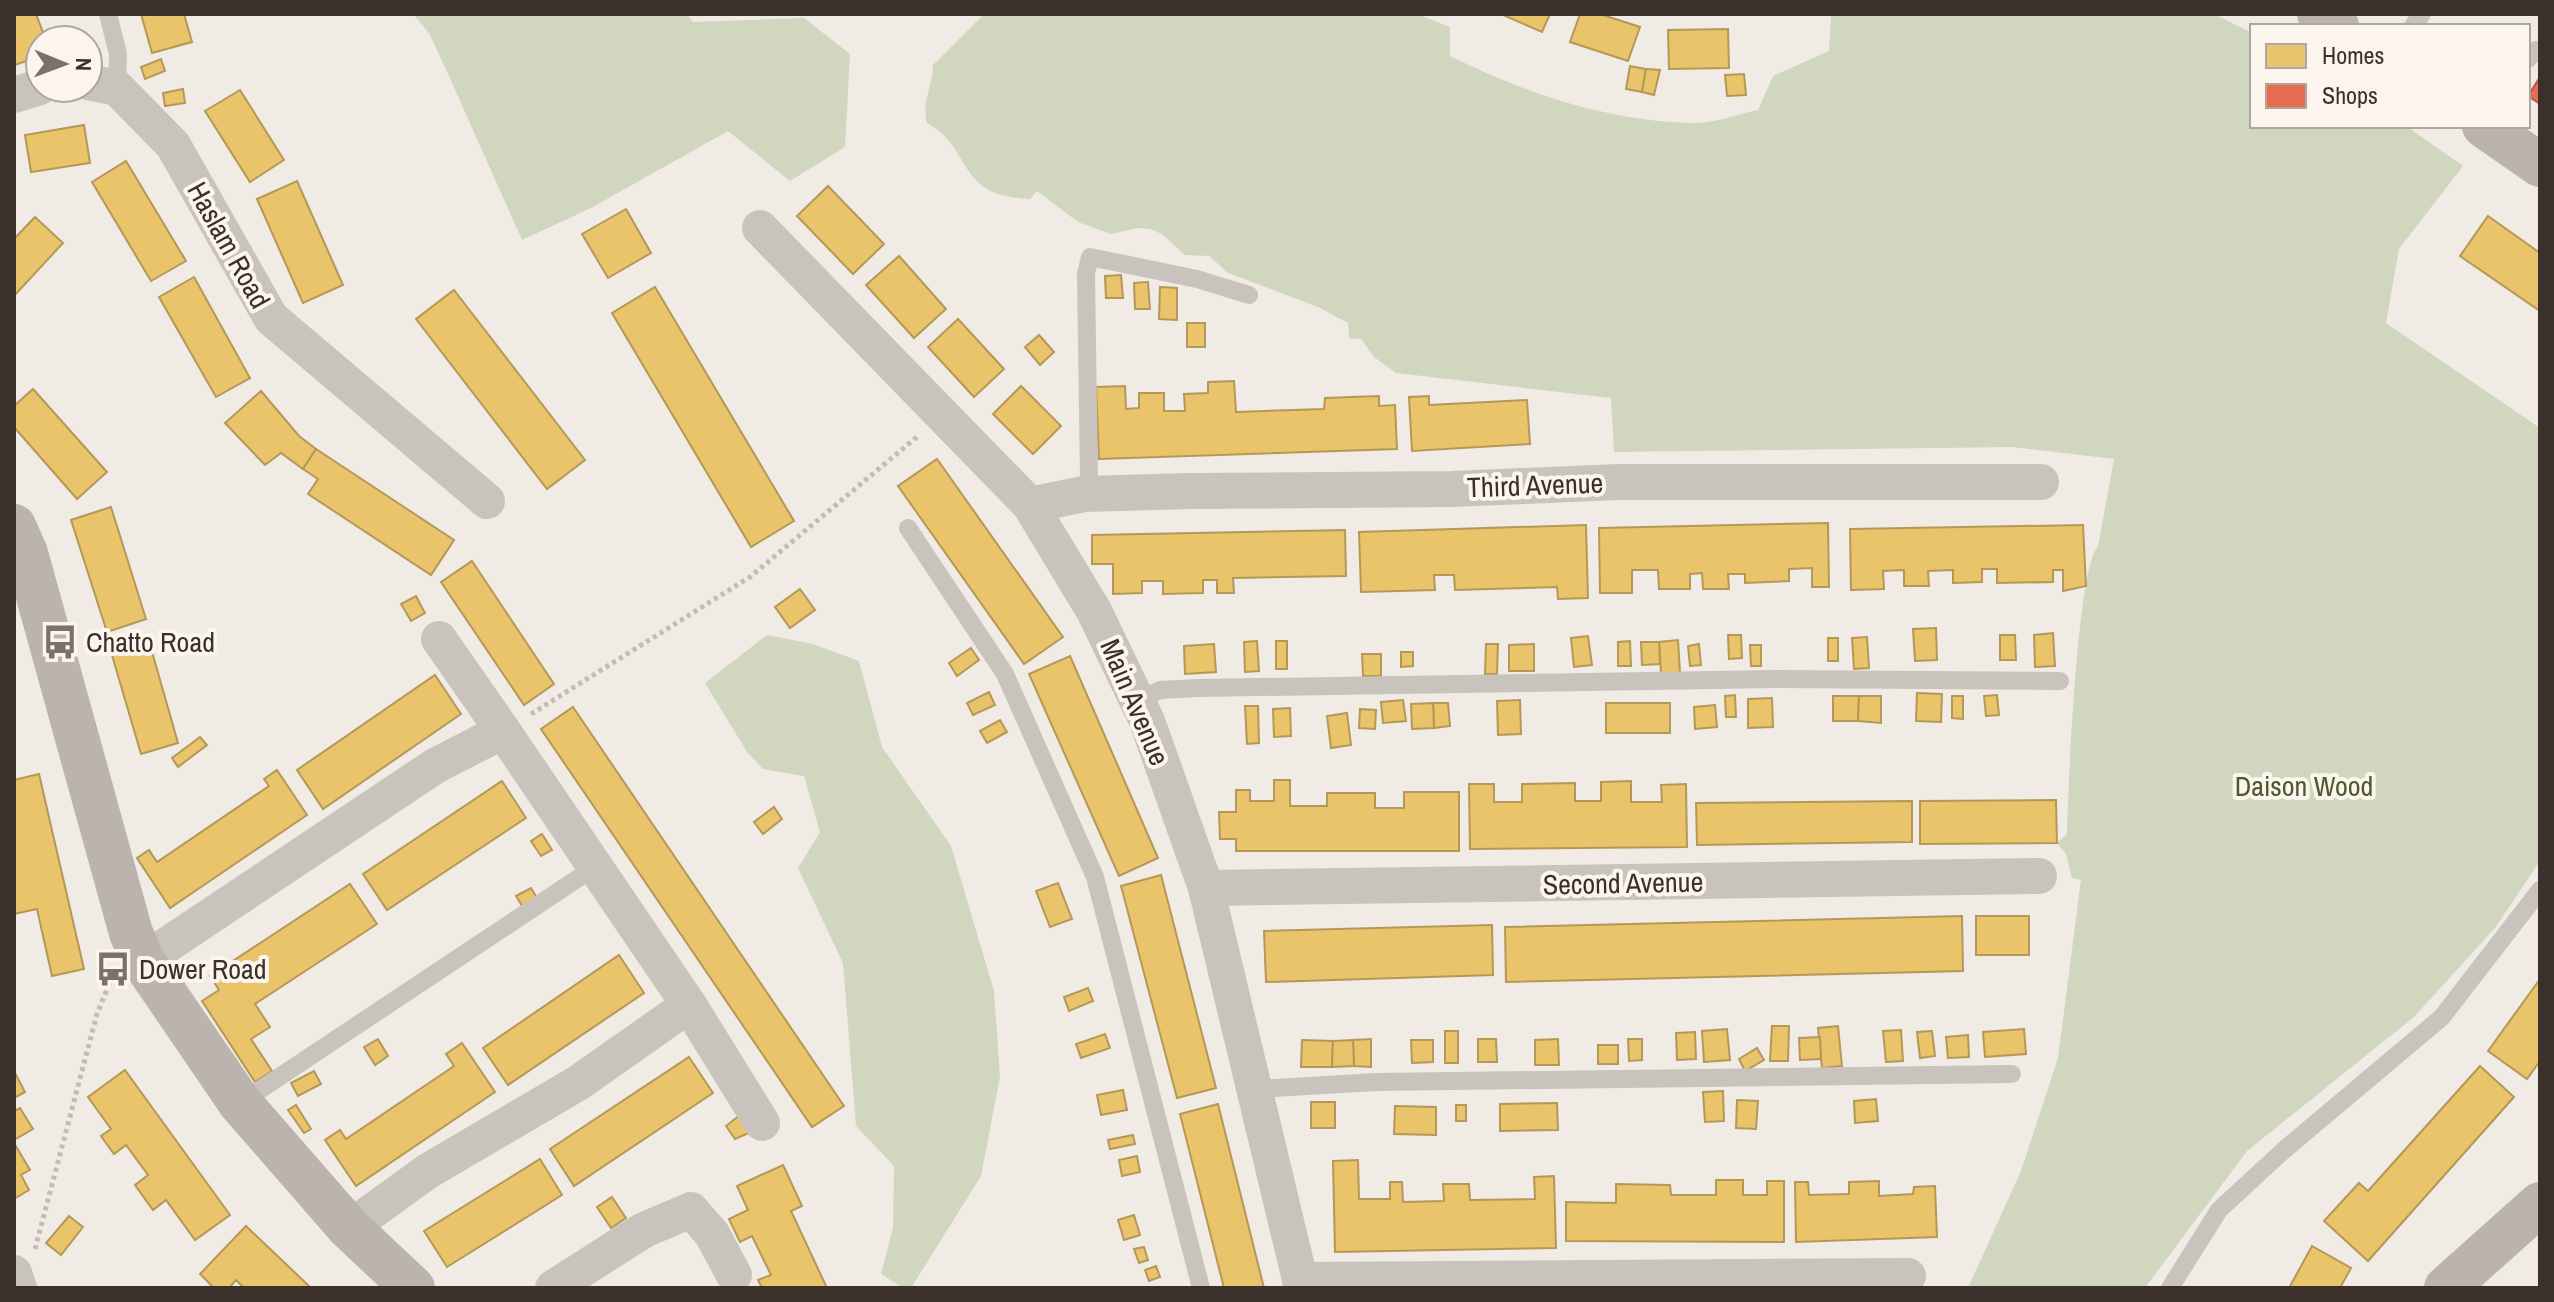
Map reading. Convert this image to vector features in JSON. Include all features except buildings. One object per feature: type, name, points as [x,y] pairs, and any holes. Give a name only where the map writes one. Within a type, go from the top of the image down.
[{"type":"street","name":"Haslam Road","points":[[104,87],[173,145],[271,318],[487,501]]},
{"type":"street","points":[[2487,128],[2540,165]]},
{"type":"street","name":"Main Avenue","points":[[760,228],[1030,505],[1094,611],[1137,701],[1206,888],[1301,1284]]},
{"type":"street","name":"Third Avenue","points":[[1030,505],[1084,494],[1452,489],[1618,482],[2041,482]]},
{"type":"street","points":[[18,546],[137,947],[240,1103],[349,1228],[413,1288]]},
{"type":"street","points":[[439,639],[689,1005],[762,1123]]},
{"type":"street","points":[[137,947],[435,766],[503,731]]},
{"type":"street","name":"Second Avenue","points":[[1206,888],[2039,876]]},
{"type":"street","points":[[349,1228],[428,1171],[578,1083],[689,1005]]},
{"type":"street","points":[[2446,1288],[2540,1204]]},
{"type":"street","points":[[553,1288],[644,1230],[691,1210],[712,1234],[734,1275]]},
{"type":"street","points":[[1301,1284],[1908,1276]]},
{"type":"lane","points":[[104,81],[118,54],[108,14]]},
{"type":"lane","points":[[1084,494],[1089,478],[1086,274],[1090,257],[1197,279],[1249,295]]},
{"type":"lane","points":[[908,528],[1005,674],[1095,877],[1201,1288]]},
{"type":"lane","points":[[1137,701],[1160,690],[1198,688],[1775,679],[2060,681]]},
{"type":"lane","points":[[240,1103],[595,867]]},
{"type":"lane","points":[[2170,1288],[2219,1210],[2284,1150],[2442,1017],[2540,890]]},
{"type":"lane","points":[[1256,1089],[1377,1082],[2012,1074]]},
{"type":"path","points":[[503,731],[750,577],[941,414]]},
{"type":"path","points":[[22,1273],[97,1014],[137,947]]},
{"type":"green space","points":[[413,14],[687,14],[693,22],[804,18],[850,54],[845,147],[790,181],[728,131],[591,208],[522,240],[429,33]]},
{"type":"green space","name":"Daison Wood","points":[[984,14],[1417,14],[1450,27],[1450,56],[1507,82],[1597,111],[1660,121],[1700,123],[1758,110],[1773,76],[1829,51],[1831,16],[2214,14],[2250,32],[2250,128],[2409,128],[2463,166],[2399,249],[2386,323],[2540,428],[2540,861],[2495,928],[2414,1017],[2247,1151],[2145,1288],[1968,1288],[2021,1171],[2058,1058],[2081,880],[2072,878],[2066,854],[2057,843],[2067,834],[2075,682],[2084,594],[2098,546],[2114,459],[2012,447],[1614,452],[1611,398],[1396,373],[1374,357],[1361,339],[1349,338],[1348,323],[1318,307],[1228,273],[1209,256],[1185,255],[1162,234],[1138,228],[1111,234],[1078,222],[1037,191],[1030,199],[989,190],[977,181],[942,134],[927,123],[925,108],[933,65]]},
{"type":"green space","points":[[767,635],[813,644],[859,661],[882,747],[951,846],[994,991],[1000,1077],[981,1176],[911,1288],[903,1288],[881,1274],[893,1228],[894,1166],[856,1126],[843,963],[798,868],[820,832],[804,776],[763,769],[747,752],[705,683]]},
{"type":"place","name":"Chatto Road","points":[[60,642]]},
{"type":"place","name":"Dower Road","points":[[113,969]]}]
